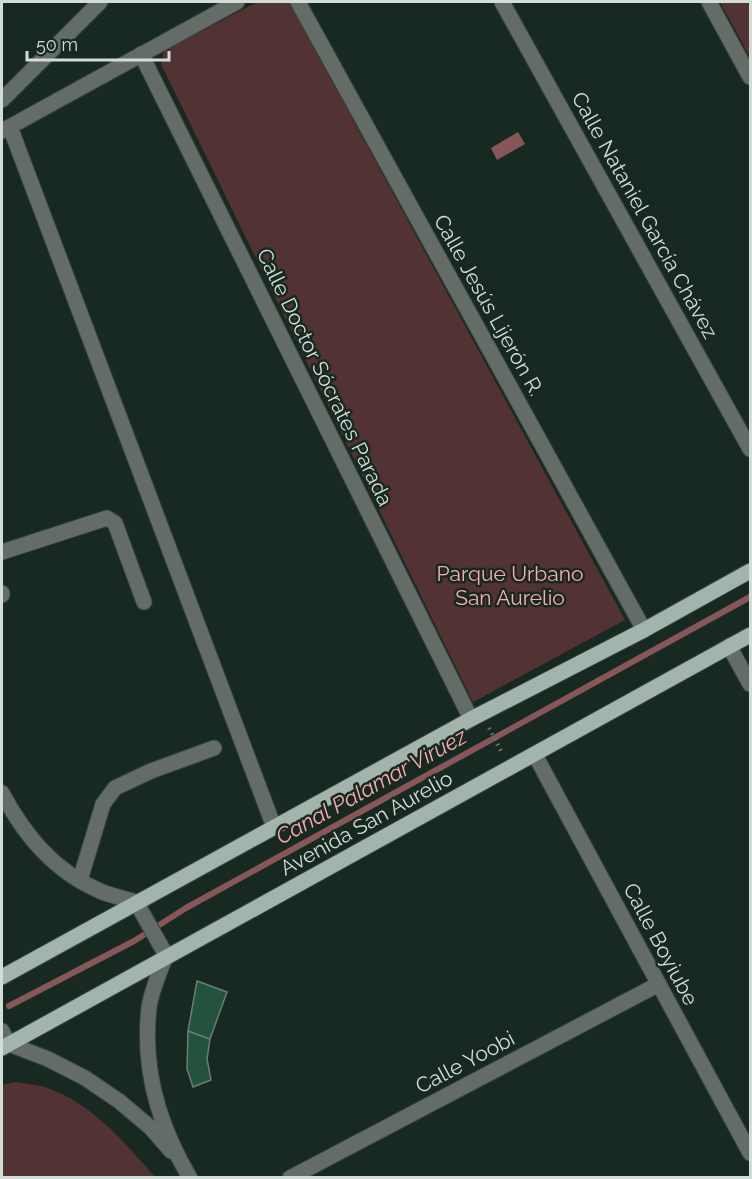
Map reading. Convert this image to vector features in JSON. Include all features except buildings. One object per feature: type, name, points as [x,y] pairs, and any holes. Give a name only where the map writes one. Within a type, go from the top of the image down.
[{"type":"main road","name":"Avenida San Aurelio","points":[[2,977],[139,907],[274,827],[471,719],[644,630],[750,572]]},
{"type":"main road","name":"Avenida San Aurelio","points":[[5,1040],[163,950],[535,755],[750,635]]},
{"type":"street","points":[[2,100],[100,2]]},
{"type":"street","points":[[237,2],[6,129],[274,827]]},
{"type":"street","name":"Calle Jesús Lijerón R.","points":[[298,2],[644,630]]},
{"type":"street","name":"Calle Nataniel García Chávez","points":[[502,2],[750,449]]},
{"type":"street","points":[[708,2],[750,77]]},
{"type":"street","name":"Calle Doctor Sócrates Parada","points":[[141,54],[471,719]]},
{"type":"street","points":[[2,552],[107,519],[111,520],[115,524],[144,602]]},
{"type":"street","points":[[729,646],[750,684]]},
{"type":"street","points":[[80,880],[103,804],[115,788],[151,771],[214,748]]},
{"type":"street","name":"Calle Boyiube","points":[[535,755],[750,1153]]},
{"type":"street","points":[[2,793],[16,821],[39,850],[68,874],[100,891],[139,907],[163,950],[149,1006],[147,1061],[158,1110],[179,1160],[190,1178]]},
{"type":"street","name":"Calle Yoobi","points":[[290,1178],[659,984]]},
{"type":"street","points":[[5,1040],[85,1078],[111,1095],[151,1128],[179,1160]]},
{"type":"path","points":[[488,725],[503,753]]},
{"type":"green space","name":"Parque Urbano San Aurelio","points":[[257,2],[289,2],[625,620],[473,702],[161,64],[164,51]]},
{"type":"green space","points":[[720,2],[750,2],[750,57]]},
{"type":"green space","points":[[16,1082],[48,1088],[80,1104],[107,1126],[155,1177],[2,1177],[2,1085]]},
{"type":"shaded area","points":[[518,132],[525,144],[497,160],[491,148]]},
{"type":"waterway","name":"Canal Palamar Viruez","points":[[9,1006],[134,941],[186,908],[750,597]]}]
